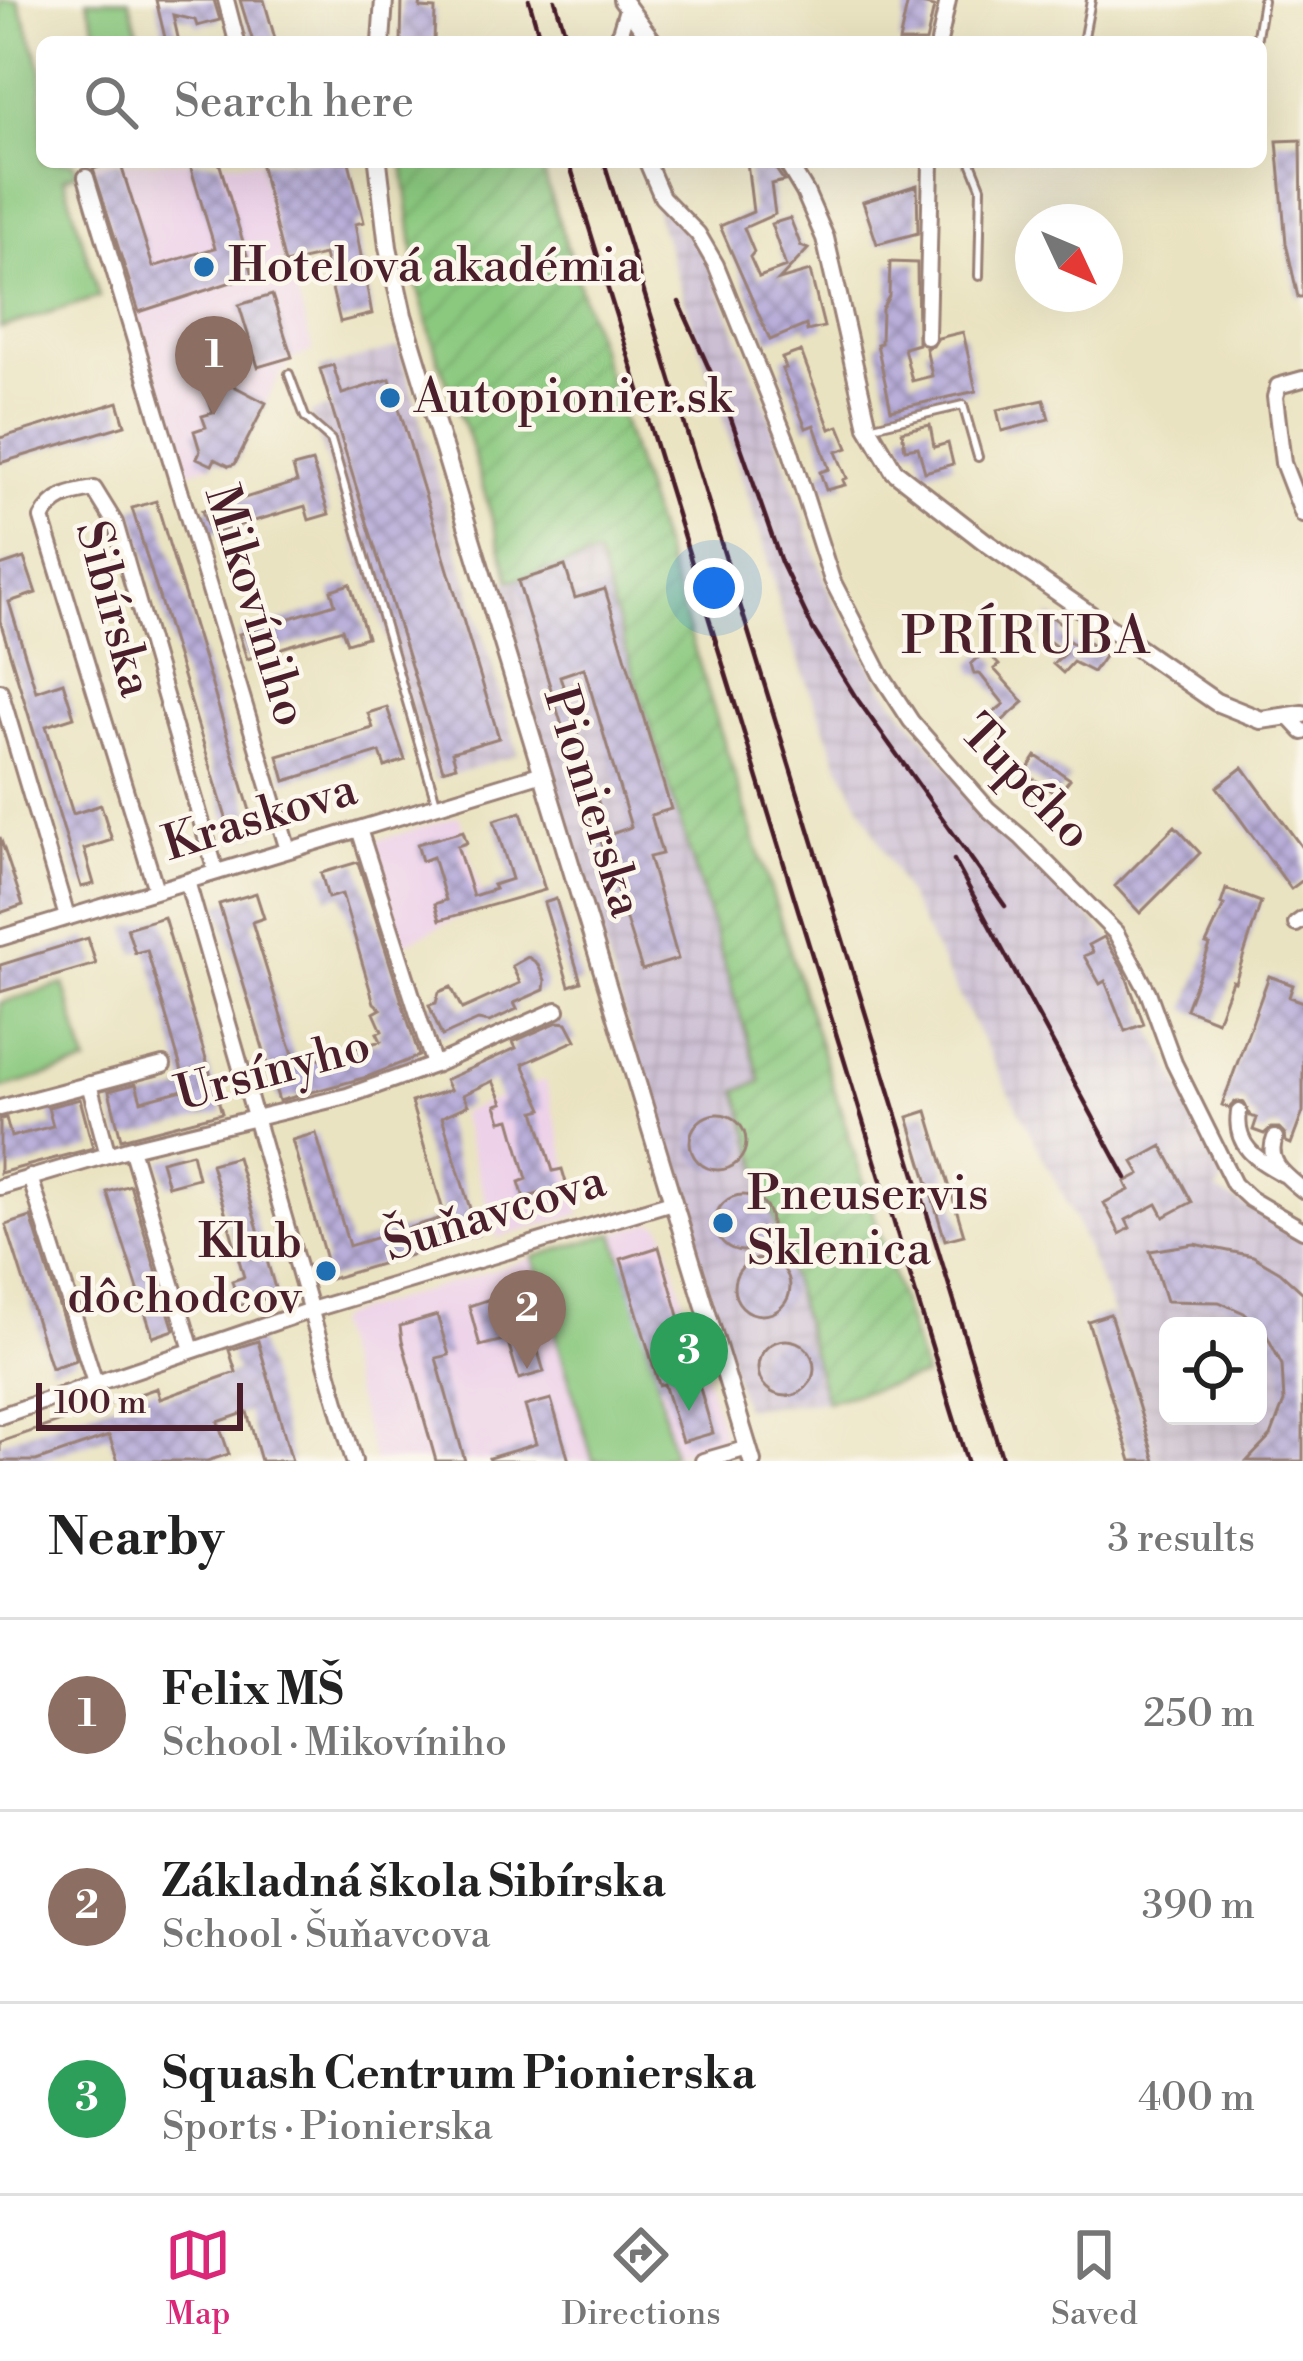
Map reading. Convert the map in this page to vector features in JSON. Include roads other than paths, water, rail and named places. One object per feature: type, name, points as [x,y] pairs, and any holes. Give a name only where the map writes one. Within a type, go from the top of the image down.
[{"type":"street","points":[[226,0],[235,36]]},
{"type":"street","points":[[381,36],[384,0]]},
{"type":"street","points":[[940,36],[948,0]]},
{"type":"street","points":[[618,36],[624,4]]},
{"type":"street","points":[[624,4],[648,36]]},
{"type":"street","name":"Pionierska","points":[[379,168],[399,299],[750,1454]]},
{"type":"street","name":"Tupého","points":[[649,168],[662,197],[698,234],[716,265],[789,446],[832,580],[881,675],[911,721],[988,809],[1116,933],[1148,992],[1174,1063],[1234,1184],[1303,1231]]},
{"type":"street","points":[[791,168],[825,238],[868,427],[882,456],[917,493],[1216,702],[1261,720],[1299,722]]},
{"type":"street","points":[[927,338],[931,168]]},
{"type":"street","name":"Mikovíniho","points":[[86,177],[288,850]]},
{"type":"street","points":[[1303,379],[1278,386],[1276,412],[1283,464],[1303,514]]},
{"type":"street","name":"Sibírska","points":[[155,890],[42,518],[50,503],[70,493],[94,489],[115,523],[216,872]]},
{"type":"street","points":[[0,692],[67,917]]},
{"type":"street","name":"Kraskova","points":[[0,938],[543,773]]},
{"type":"street","points":[[359,829],[434,1066]]},
{"type":"street","points":[[187,881],[354,1461]]},
{"type":"street","name":"Ursínyho","points":[[0,1187],[131,1148],[346,1096],[434,1066],[557,1010]]},
{"type":"street","points":[[0,1108],[163,1065]]},
{"type":"street","points":[[89,1084],[108,1155]]},
{"type":"street","points":[[1239,1112],[1238,1135],[1246,1150],[1303,1190]]},
{"type":"street","points":[[1275,1138],[1271,1154],[1283,1174]]},
{"type":"street","points":[[131,1148],[192,1350]]},
{"type":"street","points":[[29,1178],[95,1383]]},
{"type":"street","name":"Šuňavcova","points":[[0,1416],[311,1310],[672,1202]]},
{"type":"street","points":[[703,1461],[750,1454]]},
{"type":"lane","points":[[1085,36],[1091,0]]},
{"type":"lane","points":[[1257,36],[1263,0]]},
{"type":"lane","points":[[973,168],[981,187],[979,276]]},
{"type":"lane","points":[[289,374],[305,417],[331,440],[437,805]]},
{"type":"lane","points":[[868,427],[963,406],[978,457]]},
{"type":"railway","points":[[529,0],[539,36]]},
{"type":"railway","points":[[555,0],[566,36]]},
{"type":"railway","points":[[571,168],[967,1461]]},
{"type":"railway","points":[[606,168],[1003,1461]]},
{"type":"railway","points":[[679,302],[729,413],[781,562],[813,629],[855,696],[1005,906]]},
{"type":"railway","points":[[954,860],[1126,1178]]},
{"type":"place","name":"Hotelová akadémia","points":[[204,267]]},
{"type":"place","name":"Autopionier.sk","points":[[390,398]]},
{"type":"place","name":"Felix MŠ","points":[[214,415]]},
{"type":"place","name":"Pneuservis Sklenica","points":[[723,1223]]},
{"type":"place","name":"Klub dôchodcov","points":[[326,1271]]},
{"type":"place","name":"Základná škola Sibírska","points":[[527,1369]]},
{"type":"place","name":"Squash Centrum Pionierska","points":[[689,1411]]},
{"type":"district","name":"PRÍRUBA","points":[[1027,638]]}]
